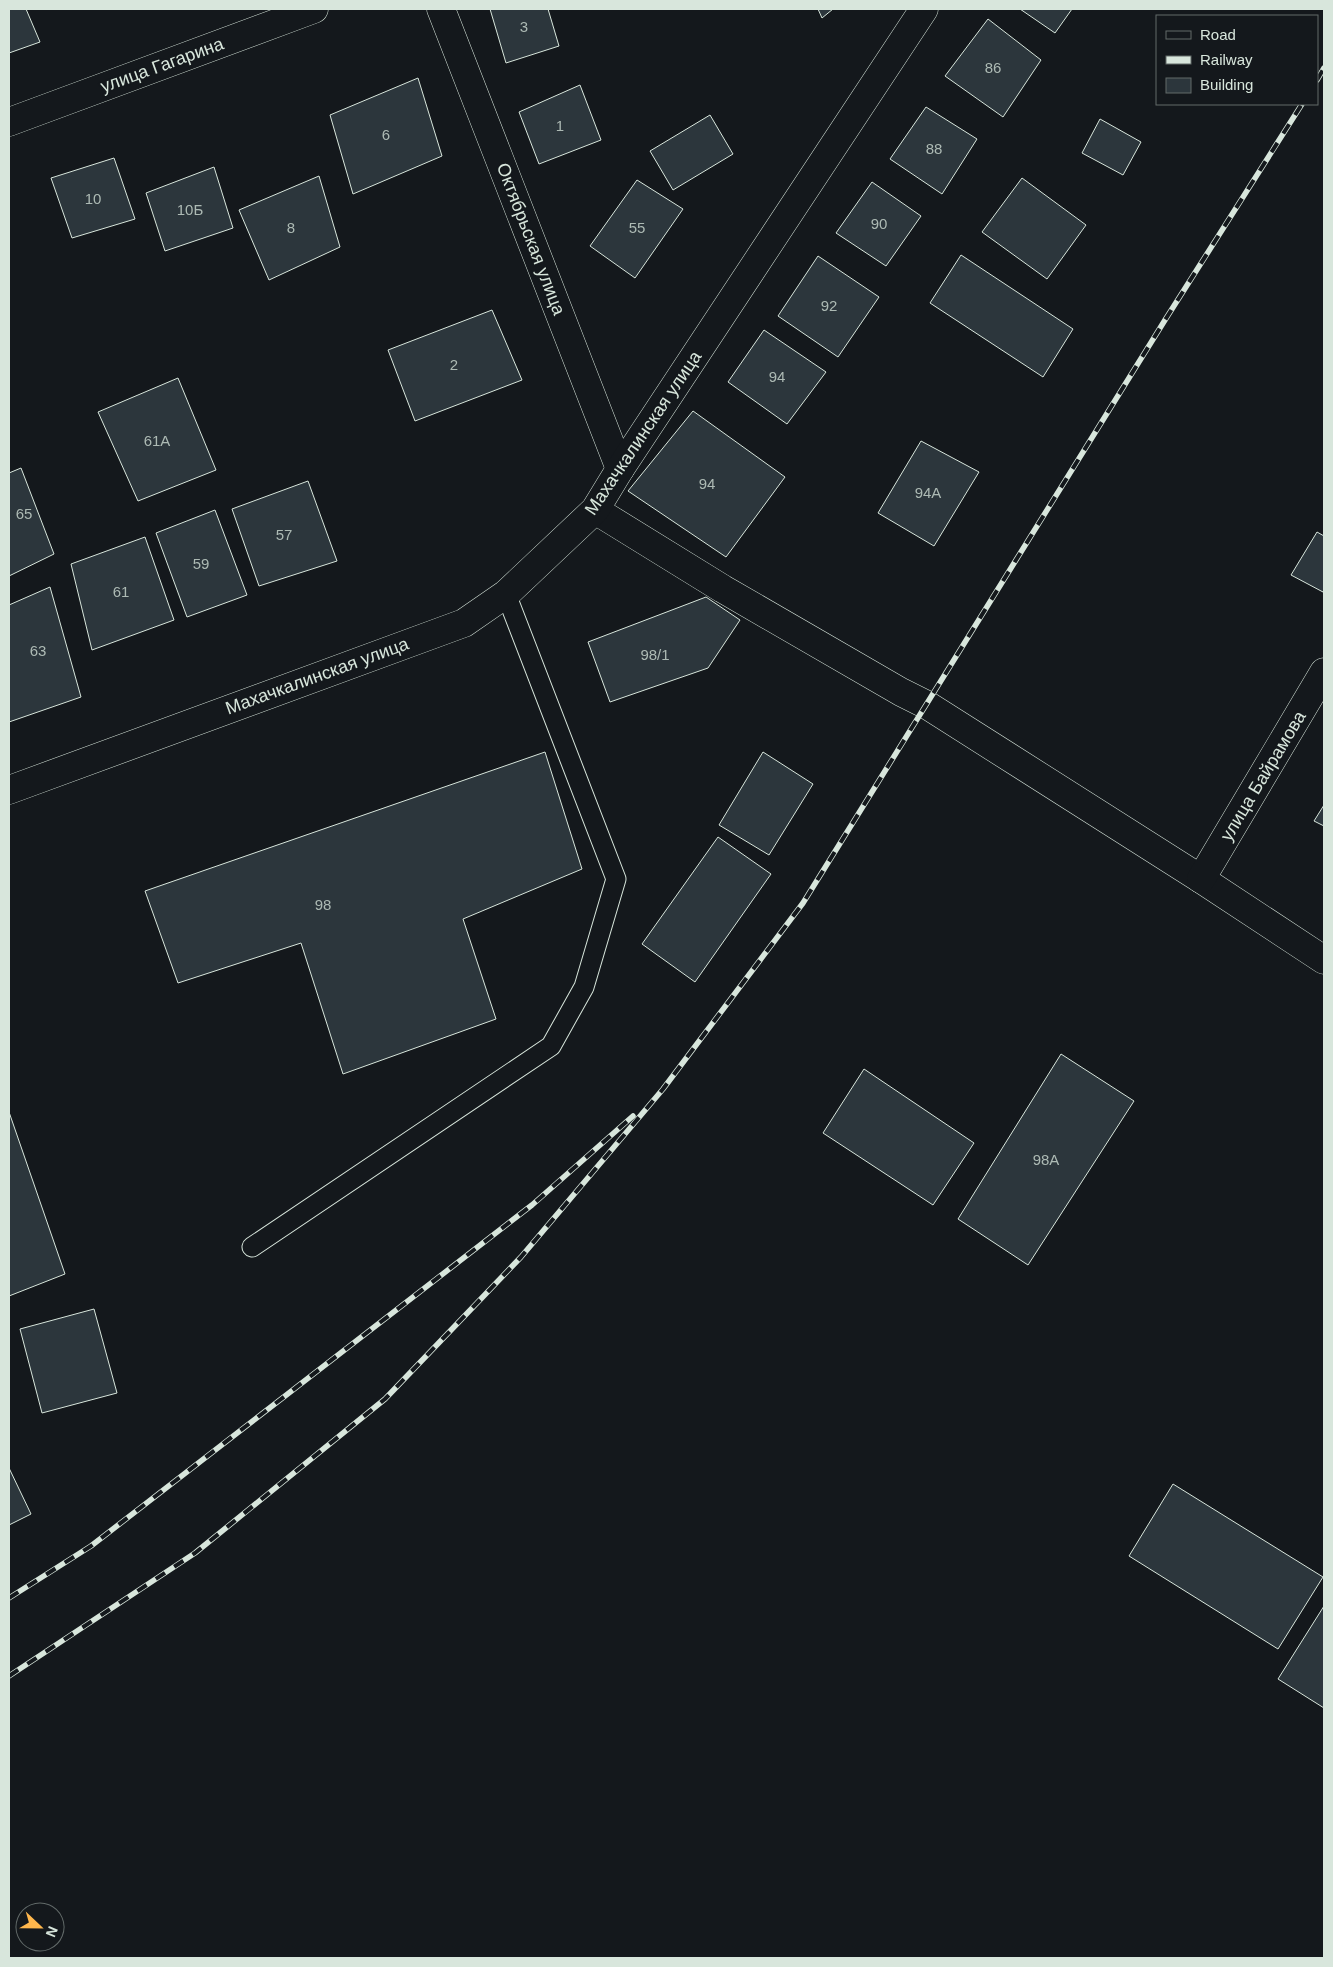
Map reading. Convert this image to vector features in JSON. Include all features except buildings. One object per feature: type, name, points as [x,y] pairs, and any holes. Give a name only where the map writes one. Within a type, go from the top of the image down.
[{"type":"street","name":"улица Гагарина","points":[[9,122],[314,9]]},
{"type":"street","name":"Октябрьская улица","points":[[441,9],[620,469]]},
{"type":"street","name":"Махачкалинская улица","points":[[9,790],[464,623],[506,594],[595,510],[620,469],[924,9]]},
{"type":"street","points":[[595,510],[723,589],[901,692],[927,705],[1201,879],[1324,960]]},
{"type":"street","name":"улица Байрамова","points":[[1201,879],[1324,672]]},
{"type":"lane","points":[[252,1247],[551,1046],[584,987],[616,879],[506,594]]},
{"type":"railway","points":[[1318,78],[1324,68]]},
{"type":"railway","points":[[9,1676],[195,1553],[385,1399],[521,1257],[663,1089],[803,903],[1165,320],[1301,105]]},
{"type":"railway","points":[[9,1598],[91,1546],[532,1205],[633,1116]]}]
